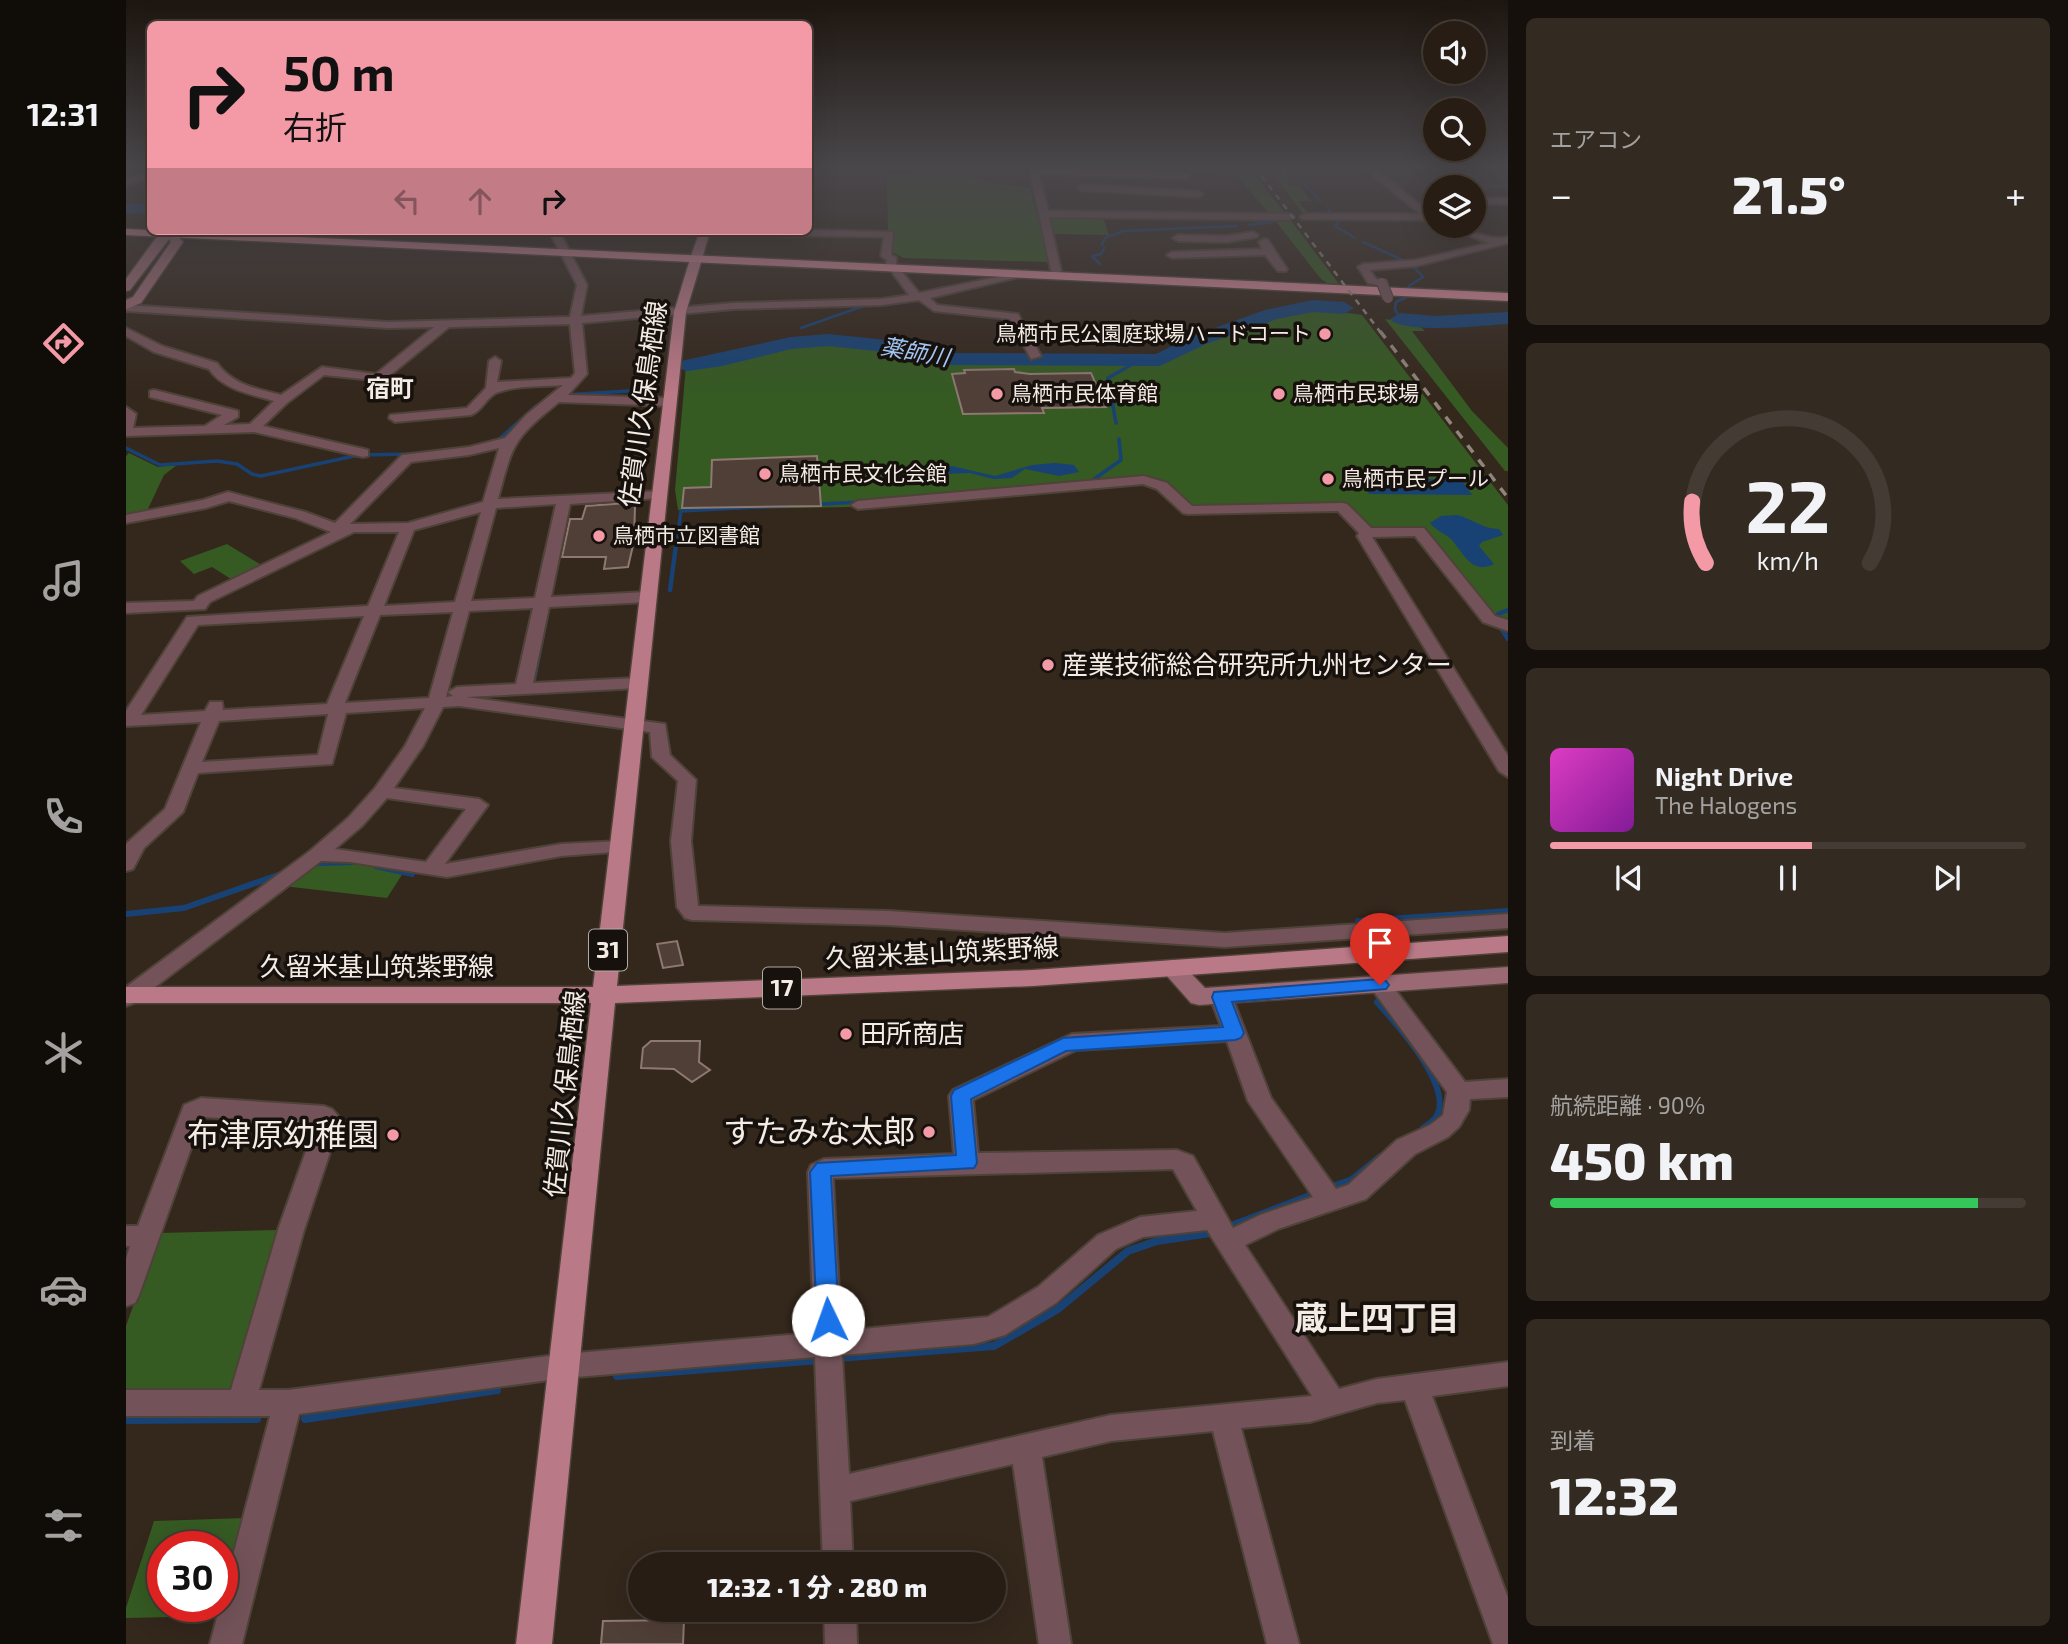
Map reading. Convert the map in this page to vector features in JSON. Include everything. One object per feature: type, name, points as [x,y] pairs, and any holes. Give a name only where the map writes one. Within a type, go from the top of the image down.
[{"type":"highway","points":[[374,243],[1508,297]]},
{"type":"main road","name":"佐賀川久保鳥栖線","points":[[534,1644],[658,494],[680,312],[696,259]]},
{"type":"main road","name":"久留米基山筑紫野線","points":[[127,996],[603,995],[1033,978],[1508,944]]},
{"type":"street","points":[[126,287],[158,243]]},
{"type":"street","points":[[126,306],[137,300],[177,243]]},
{"type":"street","points":[[127,996],[317,855],[355,822],[382,792],[414,746],[436,698],[509,441],[519,428],[560,395],[581,373],[575,300],[582,285],[561,243]]},
{"type":"street","points":[[696,259],[701,243]]},
{"type":"street","points":[[888,243],[886,256],[892,259],[891,264],[918,297],[934,308],[1014,316],[1035,356]]},
{"type":"street","points":[[1050,243],[1056,271]]},
{"type":"street","points":[[1264,243],[1268,252],[1282,269]]},
{"type":"street","points":[[1388,298],[1382,283],[1371,281],[1363,267],[1416,264],[1502,243]]},
{"type":"street","points":[[1172,255],[1268,252]]},
{"type":"street","points":[[126,306],[305,321],[445,324],[575,320],[734,306],[882,302],[918,297],[1023,273]]},
{"type":"street","points":[[254,428],[283,400],[322,371],[379,378],[445,324]]},
{"type":"street","points":[[126,331],[158,349],[213,366],[219,377],[229,382],[283,400]]},
{"type":"street","points":[[495,361],[490,386],[575,381]]},
{"type":"street","points":[[395,418],[471,411],[489,391],[527,383]]},
{"type":"street","points":[[154,394],[233,414],[208,430]]},
{"type":"street","points":[[560,395],[670,402]]},
{"type":"street","points":[[126,411],[130,414],[126,431],[254,428],[363,453]]},
{"type":"street","points":[[129,716],[204,599],[232,587],[340,529],[407,458],[469,451],[509,441]]},
{"type":"street","points":[[858,505],[1144,480],[1162,485],[1188,510],[1342,507],[1367,533],[1419,531],[1489,619],[1508,626]]},
{"type":"street","points":[[126,519],[205,504],[228,496],[300,515],[340,529],[408,527],[492,504],[658,494]]},
{"type":"street","points":[[523,689],[564,499]]},
{"type":"street","points":[[192,768],[326,760],[337,705],[372,611],[408,527]]},
{"type":"street","points":[[1367,533],[1364,536],[1508,771]]},
{"type":"street","points":[[126,608],[196,613],[372,611],[647,597]]},
{"type":"street","points":[[129,716],[337,705],[523,689],[638,683]]},
{"type":"street","points":[[436,698],[659,728],[661,757],[687,780],[681,841],[687,907],[692,913],[888,918],[1224,940],[1508,921]]},
{"type":"street","points":[[126,865],[135,845],[173,812],[214,711]]},
{"type":"street","points":[[382,792],[479,805],[430,870]]},
{"type":"street","points":[[317,855],[380,860],[447,871],[561,850],[620,846]]},
{"type":"street","points":[[1205,938],[1214,965]]},
{"type":"street","points":[[1172,968],[1199,997],[1508,975]]},
{"type":"street","points":[[126,1403],[288,1403],[564,1366],[830,1356],[995,1327],[1047,1295],[1107,1242],[1140,1227],[1222,1230],[1269,1222],[1325,1193],[1357,1192],[1406,1147],[1445,1126],[1457,1110],[1459,1091],[1380,985]]},
{"type":"street","points":[[1221,997],[1260,1101],[1325,1193]]},
{"type":"street","points":[[967,1163],[961,1096],[1063,1044],[1235,1033]]},
{"type":"street","points":[[1459,1091],[1508,1088]]},
{"type":"street","points":[[126,1295],[137,1236],[192,1111],[201,1107],[324,1115],[330,1119],[291,1230],[241,1404]]},
{"type":"street","points":[[838,1552],[820,1172],[824,1169],[1177,1159],[1184,1163],[1222,1230],[1332,1404]]},
{"type":"street","points":[[835,1490],[1111,1428],[1224,1419],[1332,1404],[1414,1385],[1508,1374]]},
{"type":"street","points":[[1414,1385],[1508,1641]]},
{"type":"street","points":[[226,1644],[288,1403]]},
{"type":"street","points":[[1224,1419],[1283,1644]]},
{"type":"street","points":[[1026,1449],[1055,1644]]},
{"type":"street","points":[[840,1622],[841,1644]]},
{"type":"green space","points":[[893,243],[1044,243],[1049,262],[904,258],[892,252]]},
{"type":"green space","points":[[1292,243],[1308,243],[1339,284],[1327,283]]},
{"type":"green space","points":[[1314,308],[1362,315],[1508,505],[1508,623],[1491,615],[1421,529],[1372,531],[1346,505],[1189,506],[1165,484],[1141,476],[1079,485],[852,504],[853,507],[678,510],[675,490],[686,366],[728,361],[831,340],[898,349],[929,360],[946,362],[1063,359],[1150,363],[1172,357],[1218,335]]},
{"type":"green space","points":[[1385,319],[1416,323],[1425,331],[1412,331],[1472,411],[1508,448],[1508,471],[1505,471]]},
{"type":"green space","points":[[129,453],[158,467],[177,465],[164,475],[146,513],[126,517],[126,456]]},
{"type":"green space","points":[[227,544],[263,566],[234,581],[212,567],[194,574],[180,561]]},
{"type":"green space","points":[[359,860],[405,870],[387,898],[283,886],[316,862]]},
{"type":"green space","points":[[277,1230],[232,1386],[225,1392],[172,1389],[126,1393],[126,1326],[159,1233]]},
{"type":"green space","points":[[245,1518],[238,1543],[238,1531],[151,1531],[154,1521]]},
{"type":"green space","points":[[147,1543],[147,1618],[126,1618],[126,1608]]},
{"type":"water","points":[[1032,465],[1074,465],[1079,472],[1059,476],[1025,469],[1012,478],[993,479],[970,473],[945,474],[935,470],[952,466],[995,476]]},
{"type":"water","points":[[1361,479],[1461,479],[1472,495],[1369,494]]},
{"type":"water","points":[[1457,515],[1499,529],[1503,535],[1482,542],[1479,546],[1494,564],[1486,567],[1474,565],[1452,540],[1430,523],[1441,516]]},
{"type":"building","name":"鳥栖市民体育館","points":[[1014,369],[1015,372],[1030,374],[1091,373],[1106,407],[1042,408],[1044,413],[963,414],[952,374],[965,373],[964,370]]},
{"type":"building","name":"鳥栖市民文化会館","points":[[817,456],[821,506],[682,508],[684,488],[711,487],[712,460]]},
{"type":"building","name":"鳥栖市立図書館","points":[[627,503],[635,506],[634,541],[628,567],[604,569],[606,557],[562,557],[570,519],[582,519],[586,506]]},
{"type":"building","points":[[677,941],[683,965],[663,968],[657,944]]},
{"type":"building","points":[[651,1041],[700,1041],[699,1062],[710,1070],[692,1082],[674,1069],[641,1068],[643,1048]]},
{"type":"building","points":[[603,1621],[684,1622],[683,1644],[601,1644]]},
{"type":"waterway","points":[[1365,243],[1407,262]]},
{"type":"waterway","points":[[1100,264],[1092,256],[1101,254],[1104,248]]},
{"type":"waterway","points":[[1409,286],[1423,277],[1413,266]]},
{"type":"waterway","points":[[1400,319],[1395,309],[1396,302],[1405,298]]},
{"type":"waterway","points":[[801,328],[872,303]]},
{"type":"waterway","name":"薬師川","points":[[688,365],[722,360],[791,343],[828,340],[906,348],[943,359],[1160,360],[1199,340],[1272,314],[1313,306],[1344,308]]},
{"type":"waterway","name":"薬師川","points":[[1400,319],[1435,322],[1508,318]]},
{"type":"waterway","points":[[1116,423],[1108,378],[1138,361]]},
{"type":"waterway","points":[[563,395],[645,390],[653,386]]},
{"type":"waterway","points":[[496,442],[536,406],[550,398]]},
{"type":"waterway","points":[[1090,482],[1121,460],[1119,439]]},
{"type":"waterway","points":[[126,448],[160,465],[217,461],[237,464],[252,474],[261,476],[359,455],[414,454]]},
{"type":"waterway","points":[[676,547],[681,511],[861,502]]},
{"type":"waterway","points":[[670,590],[676,545]]},
{"type":"waterway","points":[[1508,610],[1498,614],[1497,622],[1508,639]]},
{"type":"waterway","points":[[533,685],[543,633]]},
{"type":"waterway","points":[[317,863],[353,862]]},
{"type":"waterway","points":[[376,866],[412,874]]},
{"type":"waterway","points":[[126,914],[184,908],[281,874]]},
{"type":"waterway","points":[[1358,921],[1508,911]]},
{"type":"waterway","points":[[1377,1002],[1409,1040],[1437,1089],[1440,1104],[1436,1117],[1423,1128]]},
{"type":"waterway","points":[[1349,1182],[1380,1156]]},
{"type":"waterway","points":[[1349,1182],[1353,1180]]},
{"type":"waterway","points":[[1330,1188],[1349,1182]]},
{"type":"waterway","points":[[1226,1228],[1318,1193]]},
{"type":"waterway","points":[[837,1358],[994,1346],[1058,1309],[1128,1251],[1157,1241],[1217,1232]]},
{"type":"waterway","points":[[617,1376],[820,1360]]},
{"type":"waterway","points":[[305,1419],[497,1390]]},
{"type":"waterway","points":[[126,1420],[257,1419]]},
{"type":"railway","points":[[1312,243],[1381,333]]},
{"type":"railway","points":[[1380,331],[1508,498]]},
{"type":"place","name":"鳥栖市民公園庭球場ハードコート","points":[[1325,334]]},
{"type":"place","name":"鳥栖市民体育館","points":[[997,394]]},
{"type":"place","name":"鳥栖市民球場","points":[[1279,394]]},
{"type":"place","name":"鳥栖市民文化会館","points":[[765,474]]},
{"type":"place","name":"鳥栖市民プール","points":[[1328,479]]},
{"type":"place","name":"鳥栖市立図書館","points":[[599,536]]},
{"type":"place","name":"産業技術総合研究所九州センター","points":[[1048,665]]},
{"type":"place","name":"田所商店","points":[[846,1034]]},
{"type":"place","name":"すたみな太郎","points":[[929,1132]]},
{"type":"place","name":"布津原幼稚園","points":[[393,1135]]},
{"type":"district","name":"宿町","points":[[390,389]]},
{"type":"district","name":"蔵上四丁目","points":[[1377,1318]]},
{"type":"route","points":[[828,1320],[820,1172],[824,1169],[967,1163],[961,1096],[1063,1044],[1235,1033],[1221,997],[1380,985]]}]
